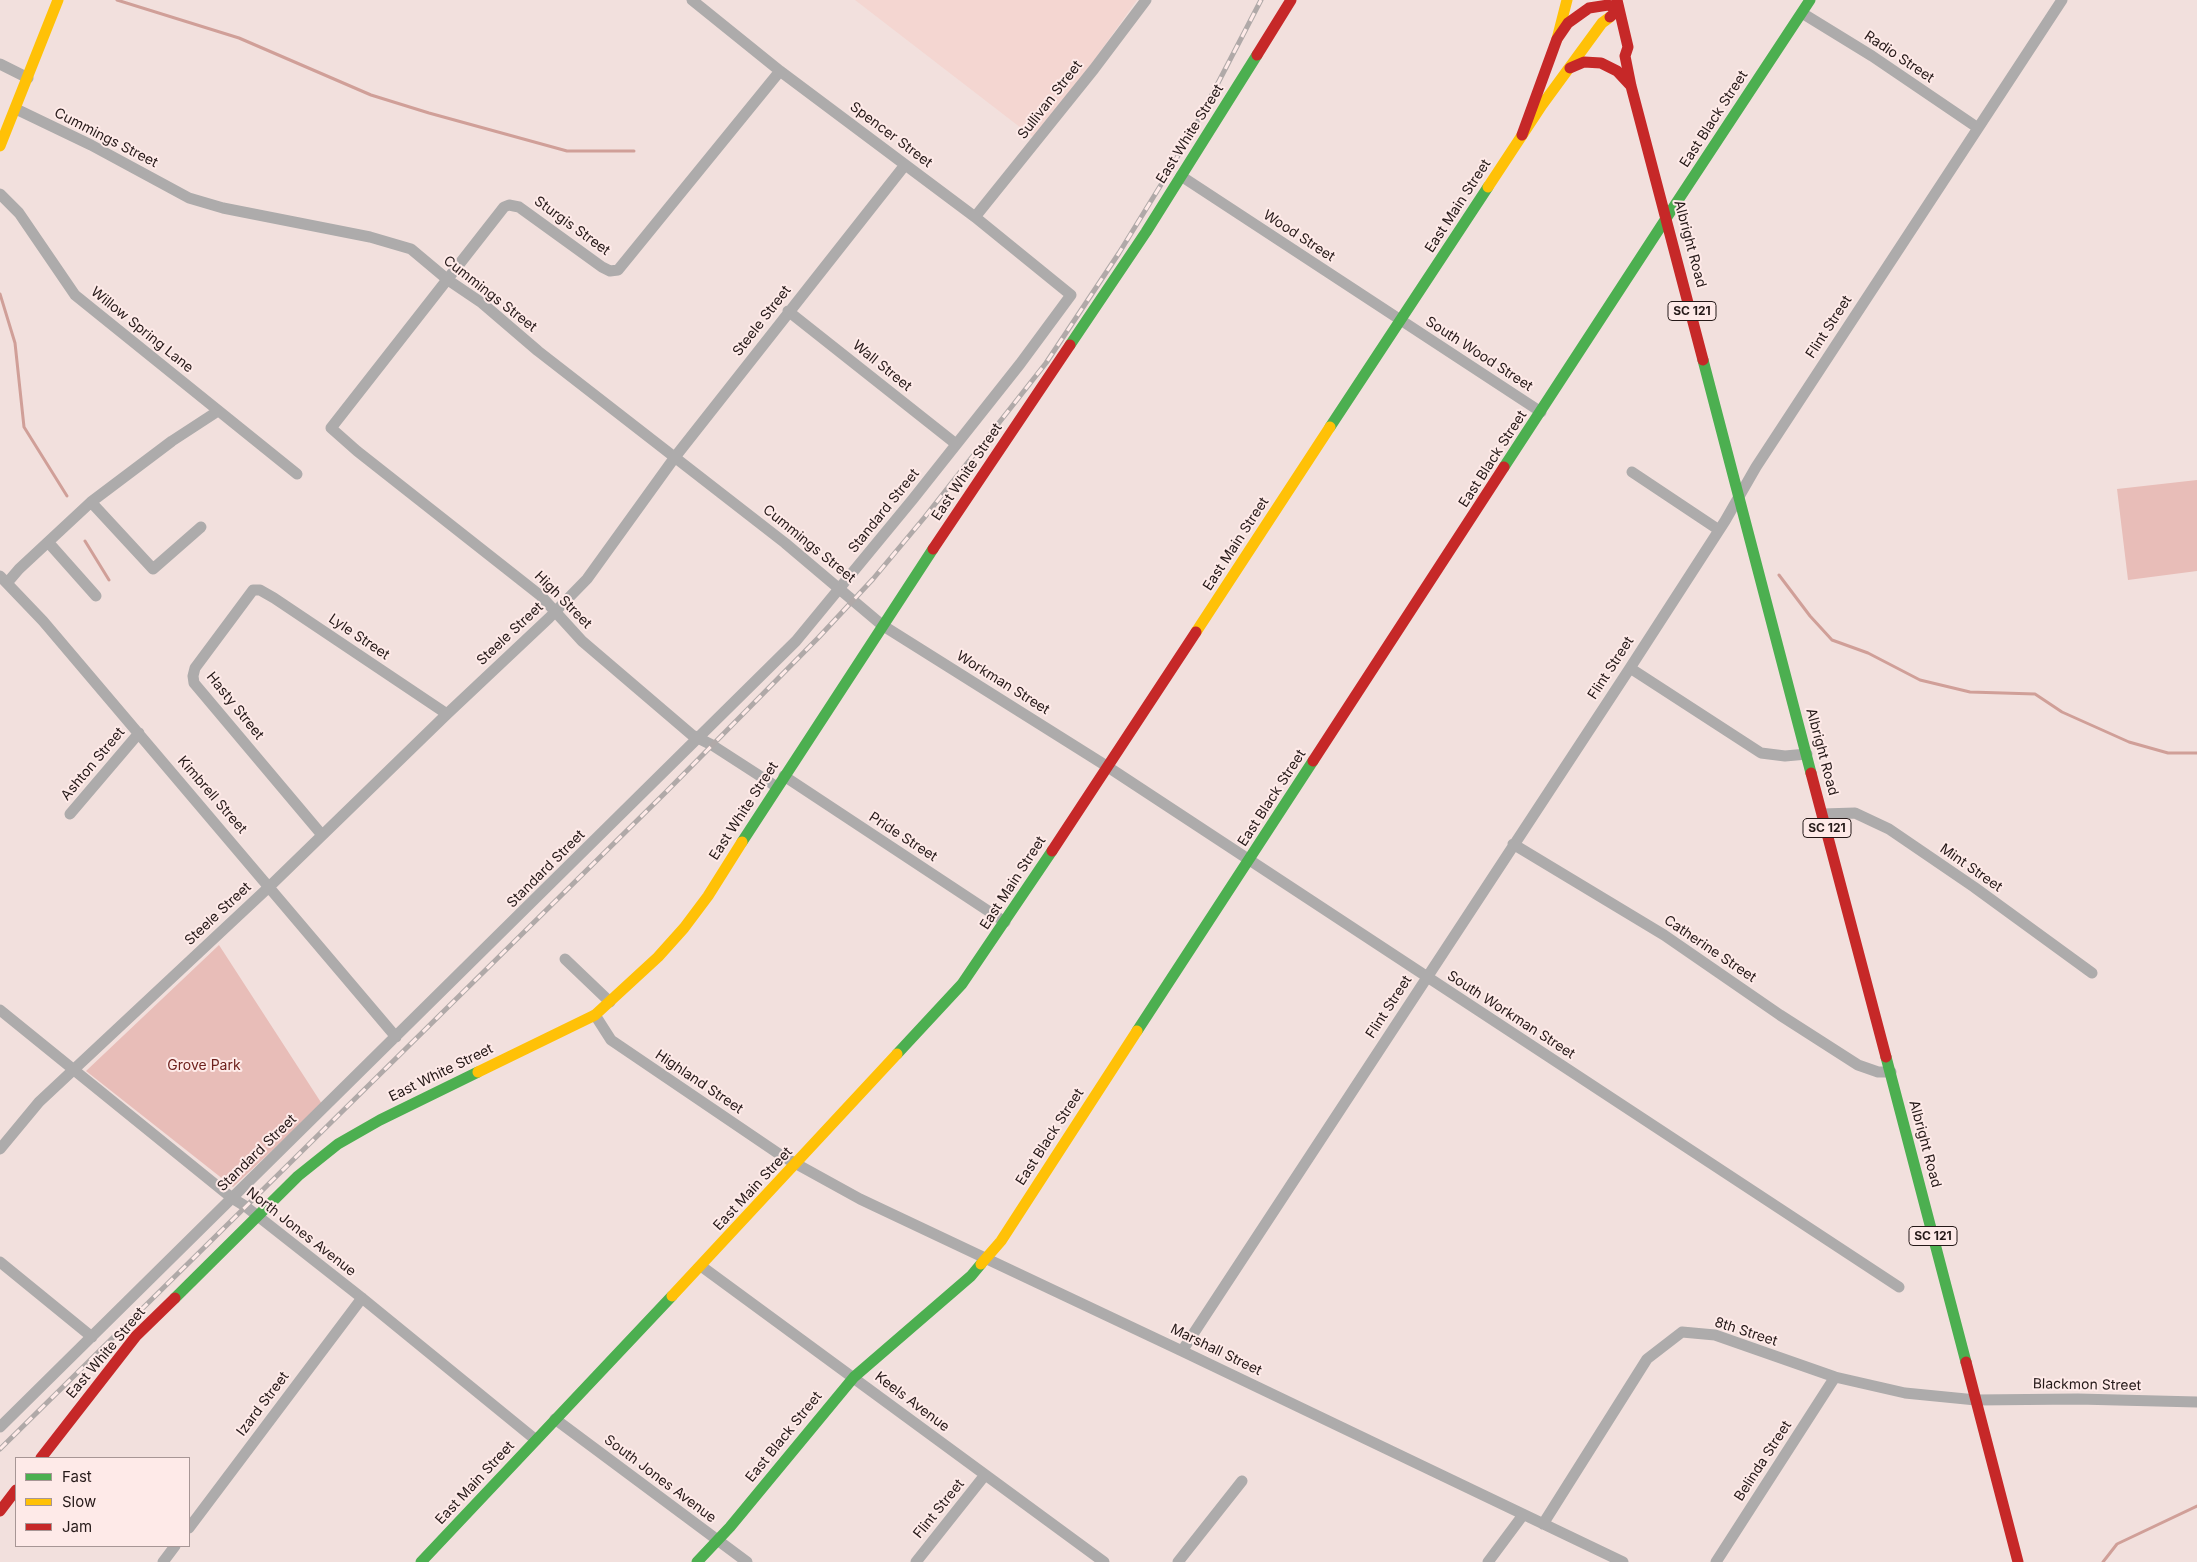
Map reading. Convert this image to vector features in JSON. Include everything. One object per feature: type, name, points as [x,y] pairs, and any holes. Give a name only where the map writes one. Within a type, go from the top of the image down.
[{"type":"main road","points":[[0,146],[58,0]]},
{"type":"main road","name":"East White Street","points":[[42,1457],[136,1336],[298,1176],[338,1144],[380,1120],[595,1015],[658,957],[684,928],[708,896],[882,625],[1181,176],[1291,0]]},
{"type":"main road","points":[[1557,39],[1567,0]]},
{"type":"main road","name":"East Black Street","points":[[697,1562],[718,1540],[854,1377],[987,1259],[1250,860],[1810,0]]},
{"type":"main road","name":"East Main Street","points":[[421,1562],[672,1294],[702,1266],[962,984],[1006,922],[1522,135],[1602,23],[1610,18],[1613,3],[1589,8],[1568,23],[1557,39],[1522,135]]},
{"type":"main road","name":"Albright Road","points":[[1613,3],[1628,47],[1624,56],[1631,86],[1740,495],[2018,1562]]},
{"type":"main road","points":[[1610,18],[1617,48],[1624,56]]},
{"type":"main road","points":[[1570,68],[1584,62],[1601,63],[1617,71],[1631,86]]},
{"type":"main road","points":[[0,1510],[15,1491]]},
{"type":"street","name":"Spencer Street","points":[[692,0],[780,71],[975,217],[1071,295]]},
{"type":"street","name":"Sullivan Street","points":[[975,217],[1064,107],[1146,0]]},
{"type":"street","name":"Flint Street","points":[[1182,1351],[1630,668],[1756,468],[2062,0]]},
{"type":"street","name":"Radio Street","points":[[1802,13],[1872,56],[1978,128]]},
{"type":"street","points":[[0,64],[28,78]]},
{"type":"street","name":"Sturgis Street","points":[[331,428],[448,280],[498,212],[509,205],[519,207],[602,267],[610,271],[618,270],[780,71]]},
{"type":"street","name":"Cummings Street","points":[[16,109],[91,145],[189,198],[223,208],[370,237],[412,249],[448,280],[482,302],[538,351],[676,457],[882,625]]},
{"type":"street","name":"Steele Street","points":[[0,1148],[39,1102],[270,886],[555,612],[587,578],[676,457],[788,311],[905,164]]},
{"type":"street","name":"Wood Street","points":[[1181,176],[1401,320]]},
{"type":"street","name":"Willow Spring Lane","points":[[0,194],[19,213],[75,295],[297,474]]},
{"type":"street","name":"Standard Street","points":[[0,1427],[699,739],[796,641],[840,589],[1020,364],[1071,295]]},
{"type":"street","name":"Wall Street","points":[[788,311],[956,444]]},
{"type":"street","name":"South Wood Street","points":[[1401,320],[1541,412]]},
{"type":"street","points":[[4,580],[19,569],[91,502],[172,441],[218,411]]},
{"type":"street","name":"High Street","points":[[331,428],[364,457],[541,596],[582,641],[692,735],[777,787]]},
{"type":"street","points":[[1632,472],[1718,530]]},
{"type":"street","points":[[91,502],[153,568],[200,527]]},
{"type":"street","points":[[48,542],[96,596]]},
{"type":"street","name":"Kimbrell Street","points":[[4,580],[44,621],[396,1037]]},
{"type":"street","name":"Lyle Street","points":[[253,590],[260,590],[274,598],[447,714]]},
{"type":"street","name":"Hasty Street","points":[[253,590],[195,668],[194,683],[322,835]]},
{"type":"street","name":"Workman Street","points":[[882,625],[1108,767]]},
{"type":"street","points":[[1630,668],[1761,753],[1785,756],[1807,754]]},
{"type":"street","name":"Ashton Street","points":[[70,814],[139,733]]},
{"type":"street","name":"South Workman Street","points":[[1108,767],[1899,1287]]},
{"type":"street","name":"Pride Street","points":[[784,776],[1006,922]]},
{"type":"street","name":"Mint Street","points":[[1823,814],[1854,813],[1889,829],[1974,887],[2092,973]]},
{"type":"street","name":"Catherine Street","points":[[1514,844],[1664,935],[1851,1060],[1872,1071],[1891,1072]]},
{"type":"street","points":[[565,959],[610,1002]]},
{"type":"street","name":"North Jones Avenue","points":[[0,1010],[232,1198],[257,1215],[362,1298],[536,1440]]},
{"type":"street","name":"Highland Street","points":[[595,1015],[611,1040],[796,1165]]},
{"type":"street","name":"Marshall Street","points":[[796,1165],[860,1200],[1182,1351],[1623,1562]]},
{"type":"street","points":[[0,1262],[92,1337]]},
{"type":"street","name":"Keels Avenue","points":[[702,1266],[1104,1562]]},
{"type":"street","name":"Izard Street","points":[[190,1527],[362,1298]]},
{"type":"street","name":"8th Street","points":[[1543,1524],[1647,1359],[1682,1332],[1715,1335],[1835,1377],[1904,1393],[1976,1400]]},
{"type":"street","name":"Belinda Street","points":[[1716,1562],[1835,1377]]},
{"type":"street","name":"Blackmon Street","points":[[1976,1400],[2078,1399],[2197,1402]]},
{"type":"street","name":"South Jones Avenue","points":[[555,1419],[748,1562]]},
{"type":"street","name":"Flint Street","points":[[916,1562],[985,1475]]},
{"type":"street","points":[[1178,1562],[1242,1481]]},
{"type":"street","points":[[1488,1562],[1523,1515]]},
{"type":"street","points":[[163,1562],[174,1547]]},
{"type":"shaded area","points":[[855,0],[1137,0],[1075,87],[1034,138]]},
{"type":"green space","points":[[2197,480],[2197,571],[2128,580],[2117,489]]},
{"type":"green space","name":"Grove Park","points":[[219,945],[322,1104],[233,1187],[86,1071]]},
{"type":"waterway","points":[[117,0],[239,38],[371,95],[429,113],[567,151],[634,151]]},
{"type":"waterway","points":[[0,294],[15,343],[24,427],[67,496]]},
{"type":"waterway","points":[[85,541],[109,580]]},
{"type":"waterway","points":[[1779,575],[1810,616],[1832,640],[1868,653],[1920,680],[1970,692],[2035,694],[2062,712],[2129,742],[2168,753],[2197,753]]},
{"type":"waterway","points":[[2103,1562],[2117,1544],[2197,1506]]},
{"type":"railway","points":[[0,1449],[666,792],[819,637],[873,579],[924,518],[1046,363],[1119,253],[1167,175],[1204,110],[1261,0]]},
{"type":"traffic: fast","points":[[1667,217],[1810,0]]},
{"type":"traffic: fast","points":[[1070,345],[1146,232],[1257,55]]},
{"type":"traffic: fast","points":[[1330,427],[1488,187]]},
{"type":"traffic: fast","points":[[1504,467],[1667,217]]},
{"type":"traffic: fast","points":[[1703,360],[1811,773]]},
{"type":"traffic: fast","points":[[742,842],[933,549]]},
{"type":"traffic: fast","points":[[1137,1031],[1313,761]]},
{"type":"traffic: fast","points":[[897,1054],[962,984],[1052,851]]},
{"type":"traffic: fast","points":[[1886,1057],[1966,1362]]},
{"type":"traffic: fast","points":[[175,1298],[298,1176],[338,1144],[380,1120],[478,1072]]},
{"type":"traffic: fast","points":[[697,1562],[730,1527],[854,1377],[971,1276],[981,1264]]},
{"type":"traffic: fast","points":[[421,1562],[672,1296]]},
{"type":"traffic: slow","points":[[0,146],[58,0]]},
{"type":"traffic: slow","points":[[1557,39],[1567,0]]},
{"type":"traffic: slow","points":[[1488,187],[1542,105],[1602,23],[1610,17]]},
{"type":"traffic: slow","points":[[1196,632],[1330,427]]},
{"type":"traffic: slow","points":[[478,1072],[595,1015],[658,957],[684,928],[708,896],[742,842]]},
{"type":"traffic: slow","points":[[981,1264],[1001,1241],[1137,1031]]},
{"type":"traffic: slow","points":[[672,1296],[897,1054]]},
{"type":"traffic: jam","points":[[1257,55],[1291,0]]},
{"type":"traffic: jam","points":[[1617,0],[1628,47],[1625,56],[1631,86],[1703,360]]},
{"type":"traffic: jam","points":[[1522,135],[1557,39],[1568,23],[1589,8],[1608,5],[1619,9],[1610,17]]},
{"type":"traffic: jam","points":[[1570,68],[1584,62],[1601,63],[1617,71],[1631,86]]},
{"type":"traffic: jam","points":[[933,549],[1070,345]]},
{"type":"traffic: jam","points":[[1313,761],[1504,467]]},
{"type":"traffic: jam","points":[[1052,851],[1196,632]]},
{"type":"traffic: jam","points":[[1811,773],[1886,1057]]},
{"type":"traffic: jam","points":[[42,1457],[136,1336],[175,1298]]},
{"type":"traffic: jam","points":[[1966,1362],[2018,1562]]},
{"type":"traffic: jam","points":[[0,1511],[15,1491]]}]
